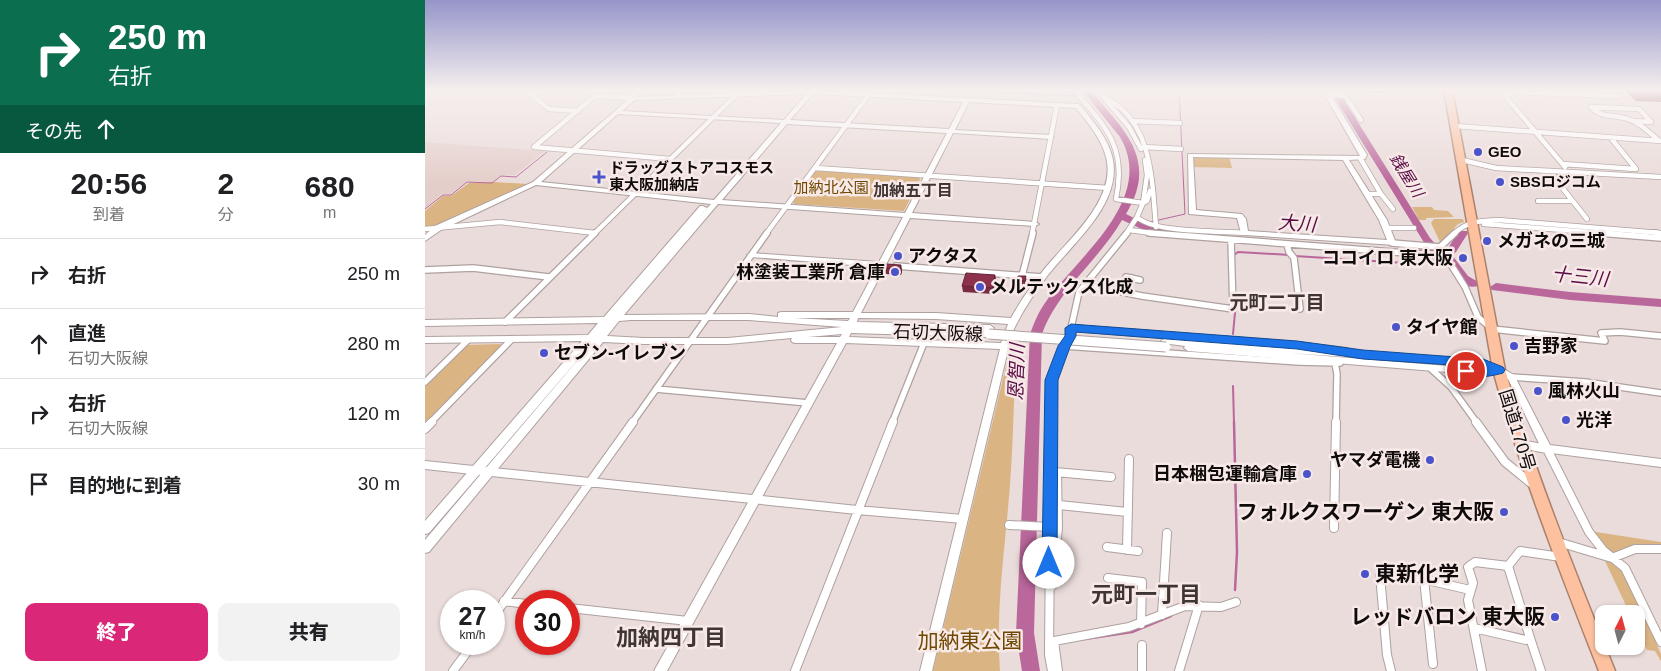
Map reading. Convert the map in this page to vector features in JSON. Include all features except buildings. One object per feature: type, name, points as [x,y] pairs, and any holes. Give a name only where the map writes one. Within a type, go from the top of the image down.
[{"type":"highway","name":"国道170号","points":[[1454,121],[1499,370],[1520,444],[1535,487],[1607,671]]},
{"type":"street","points":[[565,121],[534,147],[670,159]]},
{"type":"street","points":[[425,239],[438,228],[535,183],[606,121]]},
{"type":"street","points":[[505,322],[710,121]]},
{"type":"street","points":[[770,121],[1051,137]]},
{"type":"street","points":[[505,600],[590,483],[706,317],[849,121]]},
{"type":"street","points":[[660,671],[843,340],[956,121]]},
{"type":"street","points":[[1022,276],[1035,224],[1054,121]]},
{"type":"street","points":[[926,671],[1005,346],[1013,321],[1042,278],[1095,215],[1109,188],[1110,162],[1105,144],[1090,121]]},
{"type":"street","points":[[1099,121],[1117,147],[1121,174],[1116,199],[1143,203],[1147,201],[1150,191],[1153,190]]},
{"type":"street","points":[[1051,671],[1052,641],[1049,600],[1050,527],[1054,472],[1051,380],[1064,346],[1071,336],[1079,292],[1129,230],[1143,203],[1147,175],[1140,145],[1124,121]]},
{"type":"street","points":[[1133,121],[1151,167],[1154,217],[1157,227]]},
{"type":"street","points":[[1153,121],[1180,123]]},
{"type":"street","points":[[1245,233],[1242,219],[1239,216],[1192,212],[1190,155],[1227,154],[1360,158],[1365,155],[1344,121]]},
{"type":"street","points":[[1527,121],[1570,173]]},
{"type":"street","points":[[1633,121],[1660,141]]},
{"type":"street","points":[[1639,121],[1650,121]]},
{"type":"street","points":[[425,529],[605,320],[782,122]]},
{"type":"street","points":[[1455,126],[1660,141]]},
{"type":"street","points":[[1611,138],[1644,177]]},
{"type":"street","points":[[1144,147],[1181,149]]},
{"type":"street","points":[[1345,158],[1386,228],[1392,243]]},
{"type":"street","points":[[1360,158],[1381,194],[1393,210]]},
{"type":"street","points":[[1462,160],[1496,168],[1660,178]]},
{"type":"street","points":[[1563,164],[1636,169]]},
{"type":"street","points":[[815,168],[1109,188]]},
{"type":"street","points":[[1549,172],[1587,219]]},
{"type":"street","points":[[535,183],[713,201],[1035,224]]},
{"type":"street","points":[[1367,194],[1381,194]]},
{"type":"street","points":[[425,548],[600,340],[713,201]]},
{"type":"street","points":[[1538,201],[1572,201]]},
{"type":"street","points":[[1137,217],[1141,222],[1157,227],[1440,247],[1460,227],[1472,222],[1501,227],[1660,235]]},
{"type":"street","points":[[1399,220],[1404,228]]},
{"type":"street","points":[[425,229],[501,222],[595,233]]},
{"type":"street","points":[[1386,228],[1414,228]]},
{"type":"street","points":[[1129,230],[1154,234],[1446,257]]},
{"type":"street","points":[[1085,285],[1233,309],[1231,240]]},
{"type":"street","points":[[1287,244],[1292,256],[1300,309]]},
{"type":"street","points":[[1440,247],[1465,287],[1478,317],[1492,329],[1605,341],[1601,333],[1620,332],[1661,336]]},
{"type":"street","points":[[751,255],[1042,278]]},
{"type":"street","points":[[425,270],[473,268],[549,277]]},
{"type":"street","points":[[1125,292],[1129,278],[1140,280]]},
{"type":"street","points":[[852,323],[936,316],[1013,321]]},
{"type":"street","name":"石切大阪線","points":[[425,322],[749,317],[827,324],[852,323],[990,331],[1364,358],[1483,363],[1499,370]]},
{"type":"street","name":"石切大阪線","points":[[425,340],[589,339],[728,341],[852,323]]},
{"type":"street","points":[[1071,328],[1297,345],[1364,358]]},
{"type":"street","points":[[425,429],[512,339]]},
{"type":"street","points":[[425,382],[468,340]]},
{"type":"street","points":[[728,341],[843,340],[1005,346]]},
{"type":"street","points":[[795,671],[924,343]]},
{"type":"street","points":[[1064,346],[1335,363],[1364,358]]},
{"type":"street","name":"石切大阪線","points":[[1364,358],[1430,368],[1484,372],[1499,370]]},
{"type":"street","points":[[1334,528],[1337,374],[1335,363]]},
{"type":"street","points":[[1430,368],[1451,387],[1505,462],[1535,487]]},
{"type":"street","points":[[1499,370],[1511,377],[1585,382],[1661,393]]},
{"type":"street","points":[[1511,377],[1589,532],[1603,550],[1625,568],[1661,642]]},
{"type":"street","points":[[656,389],[808,404]]},
{"type":"street","points":[[1520,444],[1661,463]]},
{"type":"street","points":[[1127,550],[1129,459]]},
{"type":"street","points":[[425,465],[857,510],[963,519]]},
{"type":"street","points":[[1054,472],[1111,477]]},
{"type":"street","points":[[1049,600],[1053,579],[1059,505],[1054,472]]},
{"type":"street","points":[[1059,505],[1127,512]]},
{"type":"street","points":[[1009,525],[1050,527]]},
{"type":"street","points":[[1162,615],[1167,533]]},
{"type":"street","points":[[1556,542],[1612,558],[1625,551],[1642,548],[1661,549]]},
{"type":"street","points":[[1107,547],[1138,551]]},
{"type":"street","points":[[1508,566],[1520,551],[1562,557]]},
{"type":"street","points":[[1482,671],[1468,600],[1473,583],[1468,567],[1475,562],[1508,566]]},
{"type":"street","points":[[1508,566],[1541,671]]},
{"type":"street","points":[[1391,671],[1387,655],[1381,575],[1385,570],[1470,590]]},
{"type":"street","points":[[1108,578],[1142,582],[1141,624]]},
{"type":"street","points":[[1424,579],[1433,664]]},
{"type":"street","points":[[1052,641],[1141,624],[1189,605],[1223,606],[1232,605],[1236,602]]},
{"type":"street","points":[[1179,671],[1199,605]]},
{"type":"street","points":[[580,609],[688,621]]},
{"type":"street","points":[[1474,628],[1525,640],[1530,638]]},
{"type":"street","points":[[1052,641],[1058,671]]},
{"type":"street","points":[[1142,645],[1142,671]]},
{"type":"street","points":[[453,671],[465,655]]},
{"type":"shaded area","points":[[425,142],[545,151],[515,175],[501,175],[492,182],[467,181],[450,194],[442,194],[425,208]]},
{"type":"green space","points":[[1229,156],[1232,168],[1193,167],[1192,158],[1194,157]]},
{"type":"green space","name":"加納北公園","points":[[815,171],[921,177],[904,211],[794,204],[793,202]]},
{"type":"green space","points":[[469,183],[527,184],[433,227],[425,226],[425,211],[443,196],[451,196]]},
{"type":"green space","points":[[1412,207],[1432,207],[1434,210],[1448,211],[1454,217],[1419,220]]},
{"type":"green space","points":[[1434,219],[1463,219],[1464,222],[1458,224],[1442,243],[1431,223]]},
{"type":"green space","name":"加納東公園","points":[[1012,341],[1019,342],[1000,596],[1000,671],[933,671]]},
{"type":"green space","points":[[500,344],[502,346],[425,426],[425,385],[466,345]]},
{"type":"green space","points":[[1590,528],[1596,532],[1661,542],[1661,546],[1631,547],[1610,554]]},
{"type":"green space","points":[[1605,561],[1615,563],[1622,568],[1639,605],[1626,605]]},
{"type":"green space","points":[[1645,619],[1661,654],[1661,661],[1655,651],[1647,650],[1645,646]]},
{"type":"waterway","name":"恩智川","points":[[1031,671],[1025,633],[1036,334],[1049,306],[1112,229],[1133,187],[1135,165],[1129,144],[1113,121]]},
{"type":"waterway","points":[[1150,222],[1185,214],[1181,121]]},
{"type":"waterway","name":"銭屋川","points":[[1353,121],[1426,240],[1437,253]]},
{"type":"waterway","points":[[425,209],[443,195],[451,195],[467,182],[492,183],[501,176],[516,177],[547,152]]},
{"type":"waterway","name":"大川","points":[[1122,216],[1144,227],[1168,233]]},
{"type":"waterway","name":"大川","points":[[1500,223],[1594,230]]},
{"type":"waterway","name":"大川","points":[[1138,225],[1145,224]]},
{"type":"waterway","name":"大川","points":[[1437,253],[1446,253],[1452,250],[1463,233]]},
{"type":"waterway","points":[[1234,255],[1238,252],[1290,255]]},
{"type":"waterway","name":"大川","points":[[1417,252],[1437,253]]},
{"type":"waterway","points":[[1295,256],[1420,264],[1436,260],[1437,253]]},
{"type":"waterway","name":"十三川","points":[[1441,253],[1451,260],[1464,278],[1474,283]]},
{"type":"waterway","name":"十三川","points":[[1496,287],[1570,296],[1661,303]]},
{"type":"waterway","points":[[1233,334],[1236,302]]},
{"type":"waterway","points":[[1233,386],[1234,423]]},
{"type":"waterway","points":[[1234,422],[1237,552],[1235,590]]},
{"type":"waterway","points":[[1085,639],[1132,632],[1171,616]]},
{"type":"place","name":"GEO","points":[[1478,152]]},
{"type":"place","name":"ドラッグストアコスモス 東大阪加納店","points":[[599,177]]},
{"type":"place","name":"SBSロジコム","points":[[1500,182]]},
{"type":"place","name":"メガネの三城","points":[[1487,241]]},
{"type":"place","name":"アクタス","points":[[898,256]]},
{"type":"place","name":"ココイロ 東大阪","points":[[1463,258]]},
{"type":"place","name":"林塗装工業所 倉庫","points":[[895,272]]},
{"type":"place","name":"メルテックス化成","points":[[980,287]]},
{"type":"place","name":"タイヤ館","points":[[1396,327]]},
{"type":"place","name":"吉野家","points":[[1514,346]]},
{"type":"place","name":"セブン-イレブン","points":[[544,353]]},
{"type":"place","name":"風林火山","points":[[1538,391]]},
{"type":"place","name":"光洋","points":[[1566,420]]},
{"type":"place","name":"ヤマダ電機","points":[[1430,460]]},
{"type":"place","name":"日本梱包運輸倉庫","points":[[1307,474]]},
{"type":"place","name":"フォルクスワーゲン 東大阪","points":[[1504,512]]},
{"type":"place","name":"東新化学","points":[[1365,574]]},
{"type":"place","name":"レッドバロン 東大阪","points":[[1555,617]]},
{"type":"district","name":"加納五丁目","points":[[913,190]]},
{"type":"district","name":"元町二丁目","points":[[1277,302]]},
{"type":"district","name":"元町一丁目","points":[[1146,594]]},
{"type":"district","name":"加納四丁目","points":[[671,637]]},
{"type":"route","points":[[1049,563],[1051,380],[1064,346],[1071,336],[1071,328],[1297,345],[1363,354],[1483,363],[1499,370],[1484,372],[1466,371]]}]
